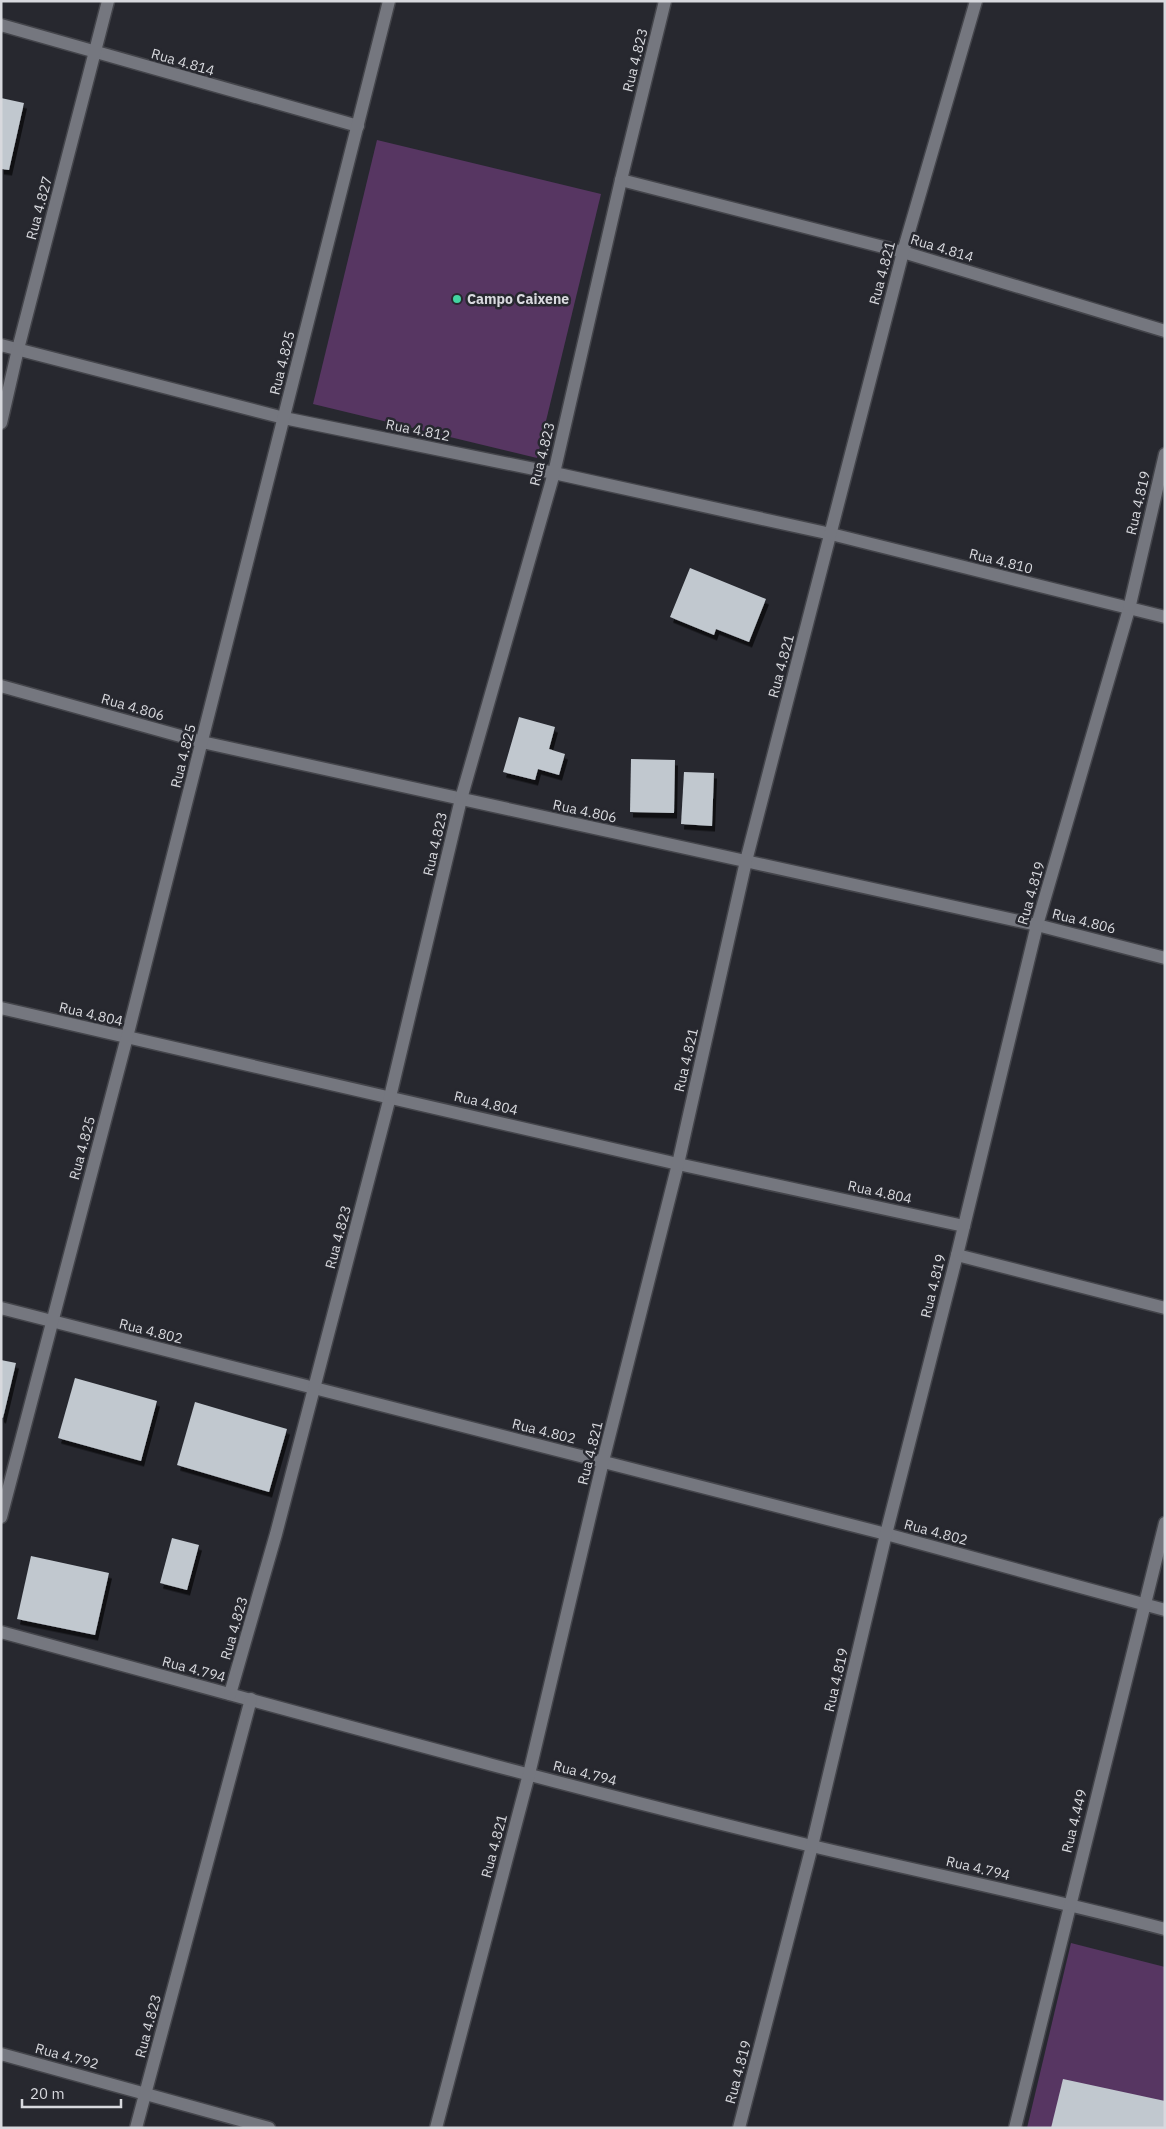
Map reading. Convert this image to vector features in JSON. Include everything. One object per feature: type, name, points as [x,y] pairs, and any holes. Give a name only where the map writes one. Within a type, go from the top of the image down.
[{"type":"street","name":"Rua 4.827","points":[[1,423],[18,349],[108,1]]},
{"type":"street","name":"Rua 4.825","points":[[1,1517],[127,1038],[389,1]]},
{"type":"street","name":"Rua 4.823","points":[[230,1694],[276,1534],[390,1097],[461,799],[554,473],[620,180],[665,1]]},
{"type":"street","name":"Rua 4.821","points":[[436,2128],[529,1774],[603,1461],[678,1164],[746,861],[902,252],[976,1]]},
{"type":"street","name":"Rua 4.814","points":[[1,25],[358,126]]},
{"type":"street","name":"Rua 4.814","points":[[620,180],[902,252],[1165,331]]},
{"type":"street","name":"Rua 4.812","points":[[1,345],[284,418],[554,473],[831,534]]},
{"type":"street","name":"Rua 4.819","points":[[739,2128],[812,1846],[886,1534],[957,1255],[1037,925],[1129,609],[1165,454]]},
{"type":"street","name":"Rua 4.810","points":[[831,534],[1165,617]]},
{"type":"street","name":"Rua 4.806","points":[[1,686],[202,742],[1037,925],[1165,958]]},
{"type":"street","name":"Rua 4.804","points":[[1,1008],[678,1164],[964,1226]]},
{"type":"street","points":[[957,1255],[1165,1308]]},
{"type":"street","name":"Rua 4.802","points":[[1,1308],[886,1534],[1165,1610]]},
{"type":"street","name":"Rua 4.449","points":[[1015,2128],[1165,1523]]},
{"type":"street","name":"Rua 4.794","points":[[1,1632],[529,1774],[812,1846],[1069,1904],[1165,1929]]},
{"type":"street","name":"Rua 4.823","points":[[136,2128],[251,1699]]},
{"type":"street","name":"Rua 4.792","points":[[1,2054],[269,2128]]},
{"type":"shaded area","name":"Campo Caixene","points":[[377,140],[601,194],[537,458],[313,404]]},
{"type":"shaded area","points":[[1071,1943],[1165,1967],[1165,2128],[1027,2128]]},
{"type":"building","points":[[1,98],[24,103],[9,170],[1,169]]},
{"type":"building","points":[[690,568],[766,599],[749,642],[716,629],[714,635],[670,617]]},
{"type":"building","points":[[519,717],[555,727],[549,749],[565,754],[559,775],[538,769],[535,780],[503,772]]},
{"type":"building","points":[[631,759],[675,760],[674,813],[630,812]]},
{"type":"building","points":[[684,772],[714,773],[712,826],[681,824]]},
{"type":"building","points":[[1,1360],[16,1363],[3,1418],[1,1417]]},
{"type":"building","points":[[75,1378],[157,1401],[141,1461],[58,1438]]},
{"type":"building","points":[[195,1402],[287,1429],[269,1492],[177,1465]]},
{"type":"building","points":[[172,1538],[199,1545],[187,1590],[160,1583]]},
{"type":"building","points":[[31,1556],[109,1573],[95,1635],[17,1619]]},
{"type":"building","points":[[1063,2079],[1165,2101],[1165,2128],[1051,2128]]},
{"type":"place","name":"Campo Caixene","points":[[457,299]]}]
